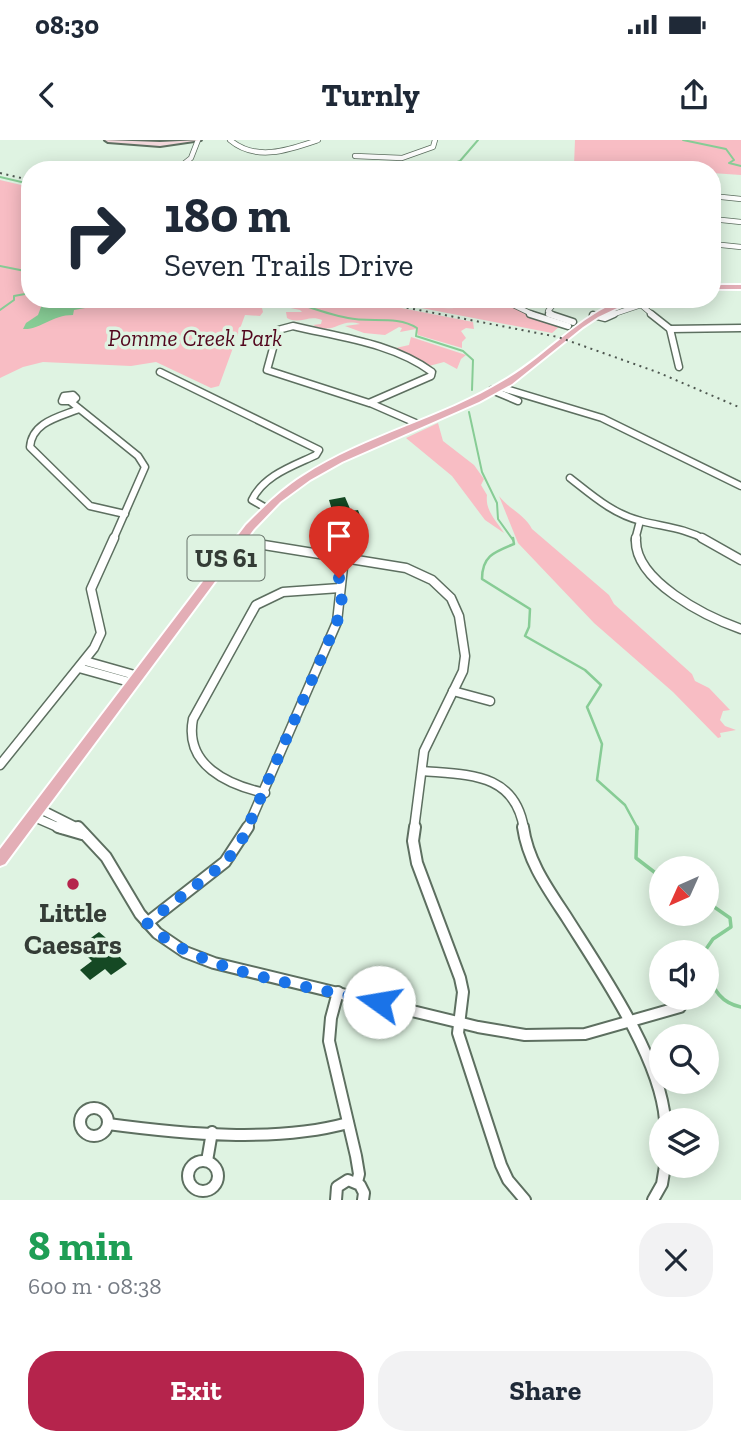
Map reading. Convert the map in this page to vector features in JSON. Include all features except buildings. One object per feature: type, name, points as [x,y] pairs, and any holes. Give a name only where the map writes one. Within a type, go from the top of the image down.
[{"type":"main road","points":[[721,286],[741,287]]},
{"type":"main road","name":"US 61","points":[[539,358],[542,351],[570,324],[601,308]]},
{"type":"main road","name":"US 61","points":[[0,860],[266,508],[289,488],[318,470],[496,389],[550,352],[574,328],[593,315],[610,308]]},
{"type":"street","points":[[108,140],[160,144],[198,140],[188,161]]},
{"type":"street","points":[[230,140],[242,150],[267,152],[288,150],[318,140]]},
{"type":"street","points":[[355,156],[408,157],[433,147],[435,140]]},
{"type":"street","points":[[721,197],[741,199]]},
{"type":"street","points":[[721,220],[741,222]]},
{"type":"street","points":[[721,245],[741,247]]},
{"type":"street","points":[[519,308],[533,315],[570,324]]},
{"type":"street","points":[[550,308],[549,314],[570,324]]},
{"type":"street","points":[[593,315],[604,318],[626,308]]},
{"type":"street","points":[[644,308],[670,328],[741,328]]},
{"type":"street","points":[[369,403],[431,376],[432,372],[416,361],[376,348],[293,326],[278,330],[267,370],[369,403],[418,424]]},
{"type":"street","points":[[670,328],[679,367]]},
{"type":"street","points":[[160,372],[319,450],[316,455],[266,482],[253,496],[252,500],[266,508]]},
{"type":"street","points":[[496,389],[522,402],[578,409],[670,448],[741,486]]},
{"type":"street","points":[[0,765],[82,664],[101,633],[91,589],[145,467],[138,456],[71,402]]},
{"type":"street","points":[[79,410],[38,428],[30,437],[30,447],[90,506],[125,514]]},
{"type":"street","points":[[570,478],[605,506],[640,521],[690,531],[741,560]]},
{"type":"street","points":[[640,521],[635,546],[647,570],[663,585],[712,617],[741,629]]},
{"type":"street","points":[[239,541],[388,563],[413,570],[432,580],[448,595],[459,616],[465,656],[463,671],[427,744],[414,852],[460,978],[463,992],[460,1039],[501,1165],[508,1180],[525,1200]]},
{"type":"street","points":[[147,923],[226,862],[244,836],[265,793],[337,622],[342,607],[340,570],[344,558]]},
{"type":"street","points":[[265,793],[234,785],[218,777],[193,745],[190,730],[193,719],[256,605],[283,593],[340,587]]},
{"type":"street","points":[[82,664],[135,679]]},
{"type":"street","points":[[453,691],[490,701]]},
{"type":"street","points":[[422,771],[482,779],[498,785],[514,799],[523,815],[525,852],[598,967],[629,1022],[661,1088],[664,1108]]},
{"type":"street","points":[[35,812],[69,832],[82,834],[106,857],[147,923],[172,944],[204,960],[493,1030],[572,1036],[670,1010]]},
{"type":"street","points":[[338,992],[331,1018],[329,1041],[359,1169],[357,1182]]},
{"type":"street","points":[[108,1124],[154,1130],[292,1135],[319,1132],[348,1123]]},
{"type":"street","points":[[207,1161],[212,1132]]},
{"type":"street","points":[[657,1199],[662,1178]]},
{"type":"street","points":[[336,1200],[335,1192],[340,1184],[348,1180],[357,1182],[363,1189],[363,1200]]},
{"type":"green space","points":[[575,140],[741,140],[741,175],[721,174],[721,161],[574,161]]},
{"type":"green space","name":"Pomme Creek Park","points":[[0,180],[21,185],[21,308],[262,308],[260,316],[245,315],[219,386],[211,388],[156,362],[131,366],[43,362],[23,367],[0,378]]},
{"type":"green space","name":"Pomme Creek Park","points":[[291,308],[401,308],[473,322],[474,329],[466,328],[461,331],[466,338],[462,342],[462,348],[418,335],[416,329],[400,332],[402,328],[399,327],[385,335],[364,333],[345,326],[360,324],[353,322],[332,328],[320,328],[313,325],[321,324],[322,320],[317,318],[287,318],[286,312],[302,312]]},
{"type":"green space","points":[[421,308],[516,308],[560,326],[552,333]]},
{"type":"green space","points":[[411,337],[466,355],[457,369],[444,362],[429,366],[396,348],[409,345]]},
{"type":"green space","points":[[438,423],[443,441],[474,465],[484,479],[481,485],[487,495],[489,511],[504,533],[485,520],[452,476],[406,438]]},
{"type":"green space","points":[[499,496],[525,519],[532,529],[609,595],[614,604],[692,674],[695,681],[709,688],[730,710],[723,711],[720,720],[725,726],[736,730],[720,733],[721,737],[718,738],[673,692],[594,623],[518,543]]},
{"type":"shaded area","points":[[41,308],[85,308],[74,310],[73,315],[58,317],[23,329],[26,323],[38,315]]},
{"type":"waterway","points":[[460,161],[478,140]]},
{"type":"waterway","points":[[683,140],[726,149],[734,160],[729,163],[741,166]]},
{"type":"waterway","points":[[0,177],[21,182]]},
{"type":"waterway","points":[[0,266],[21,270]]},
{"type":"waterway","points":[[0,310],[14,300],[14,296],[21,295]]},
{"type":"waterway","points":[[312,308],[348,318],[392,320],[409,324],[417,328],[416,336],[463,351],[473,360],[472,390]]},
{"type":"waterway","points":[[469,412],[482,472],[497,503],[498,519],[513,540]]},
{"type":"waterway","points":[[513,538],[514,544],[487,560],[482,579],[530,609],[529,627],[525,636],[585,670],[601,685],[587,707],[602,744],[597,780],[625,805],[637,827]]},
{"type":"waterway","points":[[637,827],[636,858],[649,868]]},
{"type":"waterway","points":[[712,940],[731,927],[730,918],[719,910]]},
{"type":"waterway","points":[[719,995],[741,1007]]},
{"type":"railway","points":[[0,173],[21,178]]},
{"type":"railway","points":[[408,308],[558,337],[657,372],[741,408]]},
{"type":"place","name":"Little Caesars","points":[[73,884]]},
{"type":"route","points":[[339,578],[341,612],[258,810],[244,836],[226,862],[147,923],[172,944],[204,960],[379,1002]]}]
